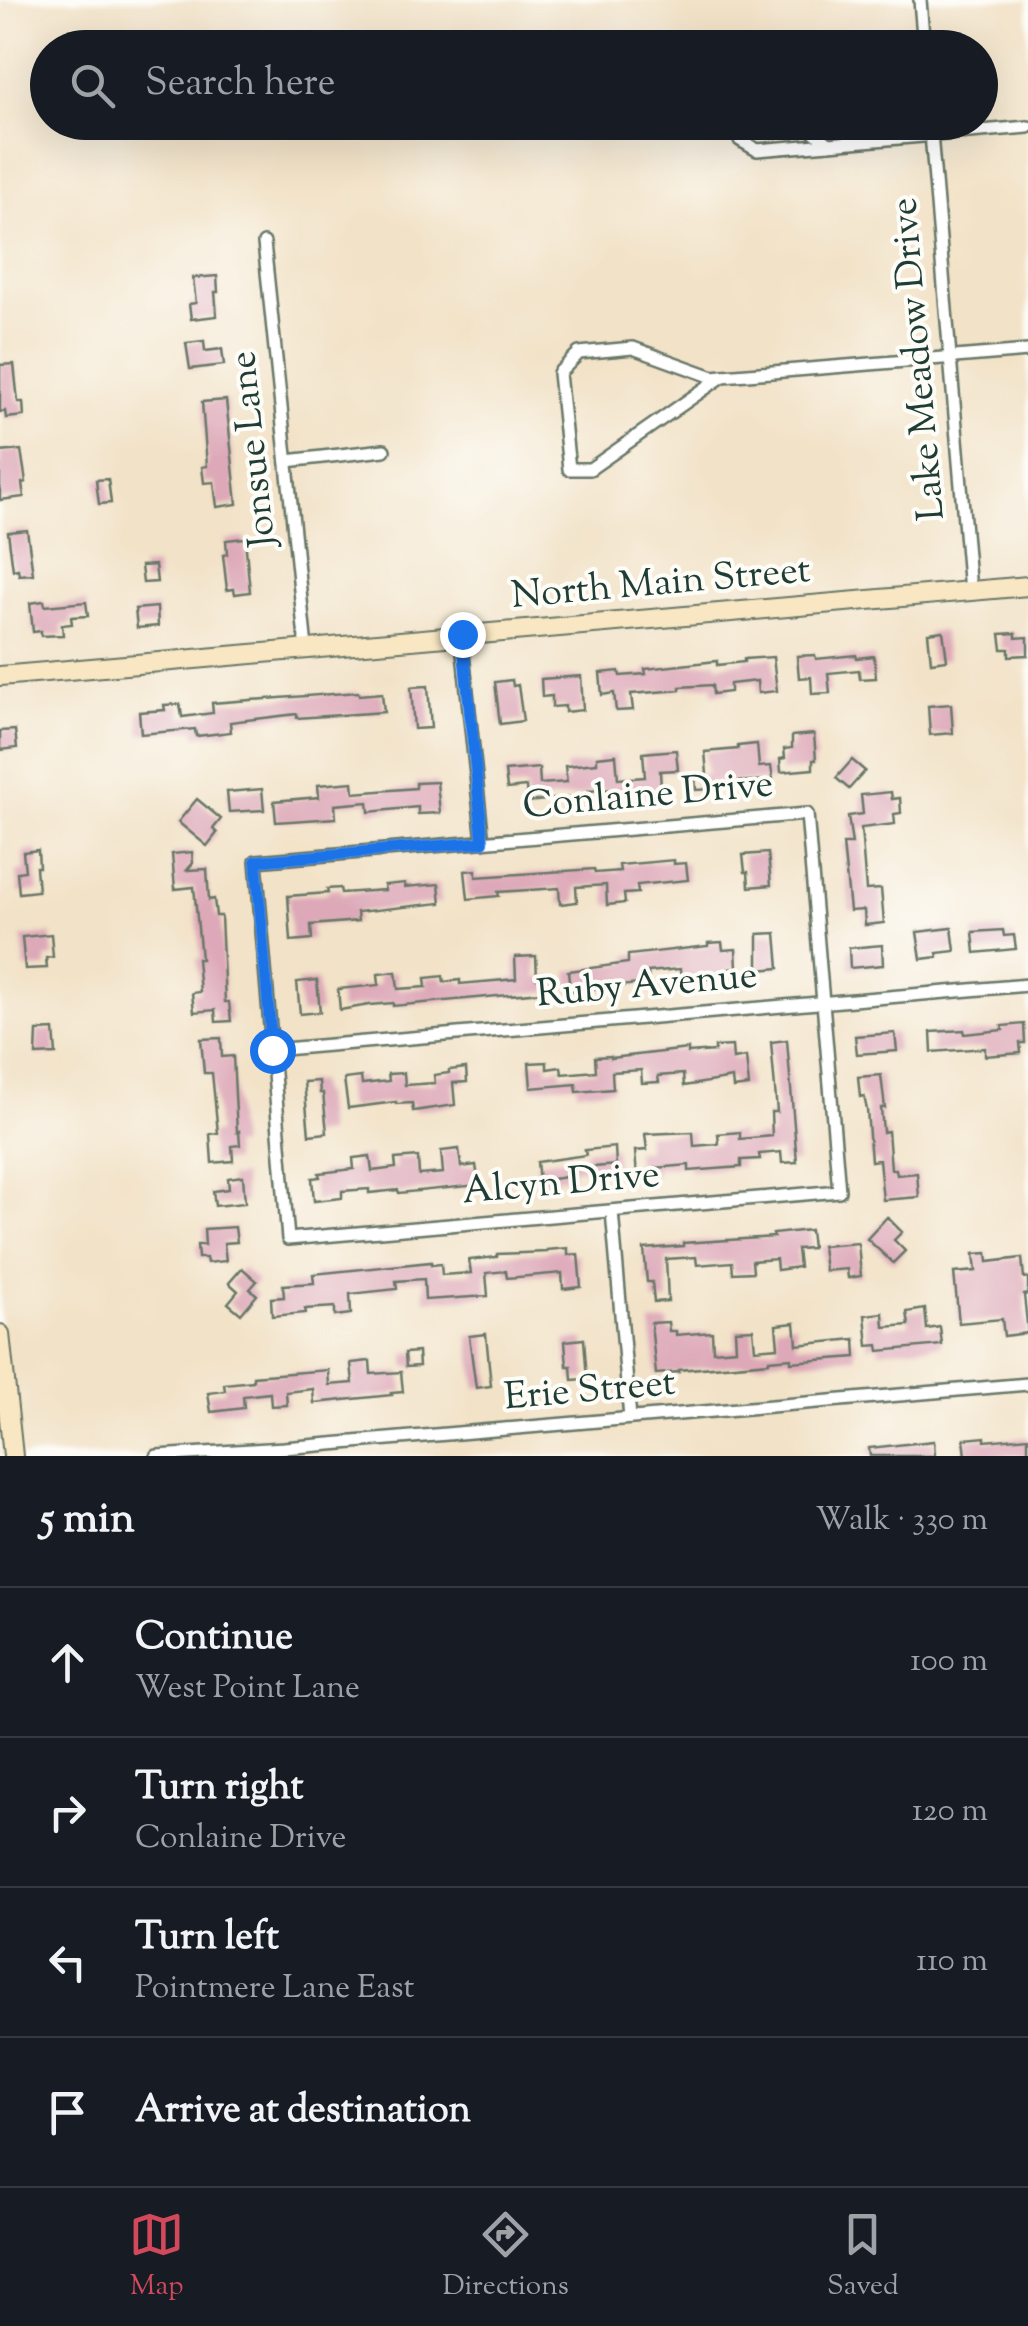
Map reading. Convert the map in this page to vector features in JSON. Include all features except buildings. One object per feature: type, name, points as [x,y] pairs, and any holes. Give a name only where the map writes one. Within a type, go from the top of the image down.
[{"type":"main road","name":"North Main Street","points":[[0,676],[1028,586]]},
{"type":"main road","points":[[0,1334],[13,1456]]},
{"type":"street","points":[[920,0],[922,30]]},
{"type":"street","points":[[998,128],[1028,128]]},
{"type":"street","points":[[740,140],[756,150],[856,140]]},
{"type":"street","points":[[824,140],[829,144]]},
{"type":"street","name":"Lake Meadow Drive","points":[[931,140],[970,591]]},
{"type":"street","name":"Jonsue Lane","points":[[264,244],[306,648]]},
{"type":"street","points":[[723,376],[590,469],[570,469],[560,373],[579,353],[633,348],[713,377],[723,376],[950,357],[1028,350]]},
{"type":"street","points":[[286,460],[384,450]]},
{"type":"street","points":[[462,634],[483,842]]},
{"type":"street","name":"Conlaine Drive","points":[[272,1050],[256,861],[807,814],[823,1002]]},
{"type":"street","name":"Ruby Avenue","points":[[272,1050],[1028,985]]},
{"type":"street","name":"Alcyn Drive","points":[[272,1050],[288,1238],[612,1211],[839,1191],[823,1002]]},
{"type":"street","points":[[612,1211],[630,1418]]},
{"type":"street","name":"Erie Street","points":[[157,1456],[284,1452],[1028,1384]]},
{"type":"route","points":[[272,1050],[256,861],[483,842],[462,634]]}]
